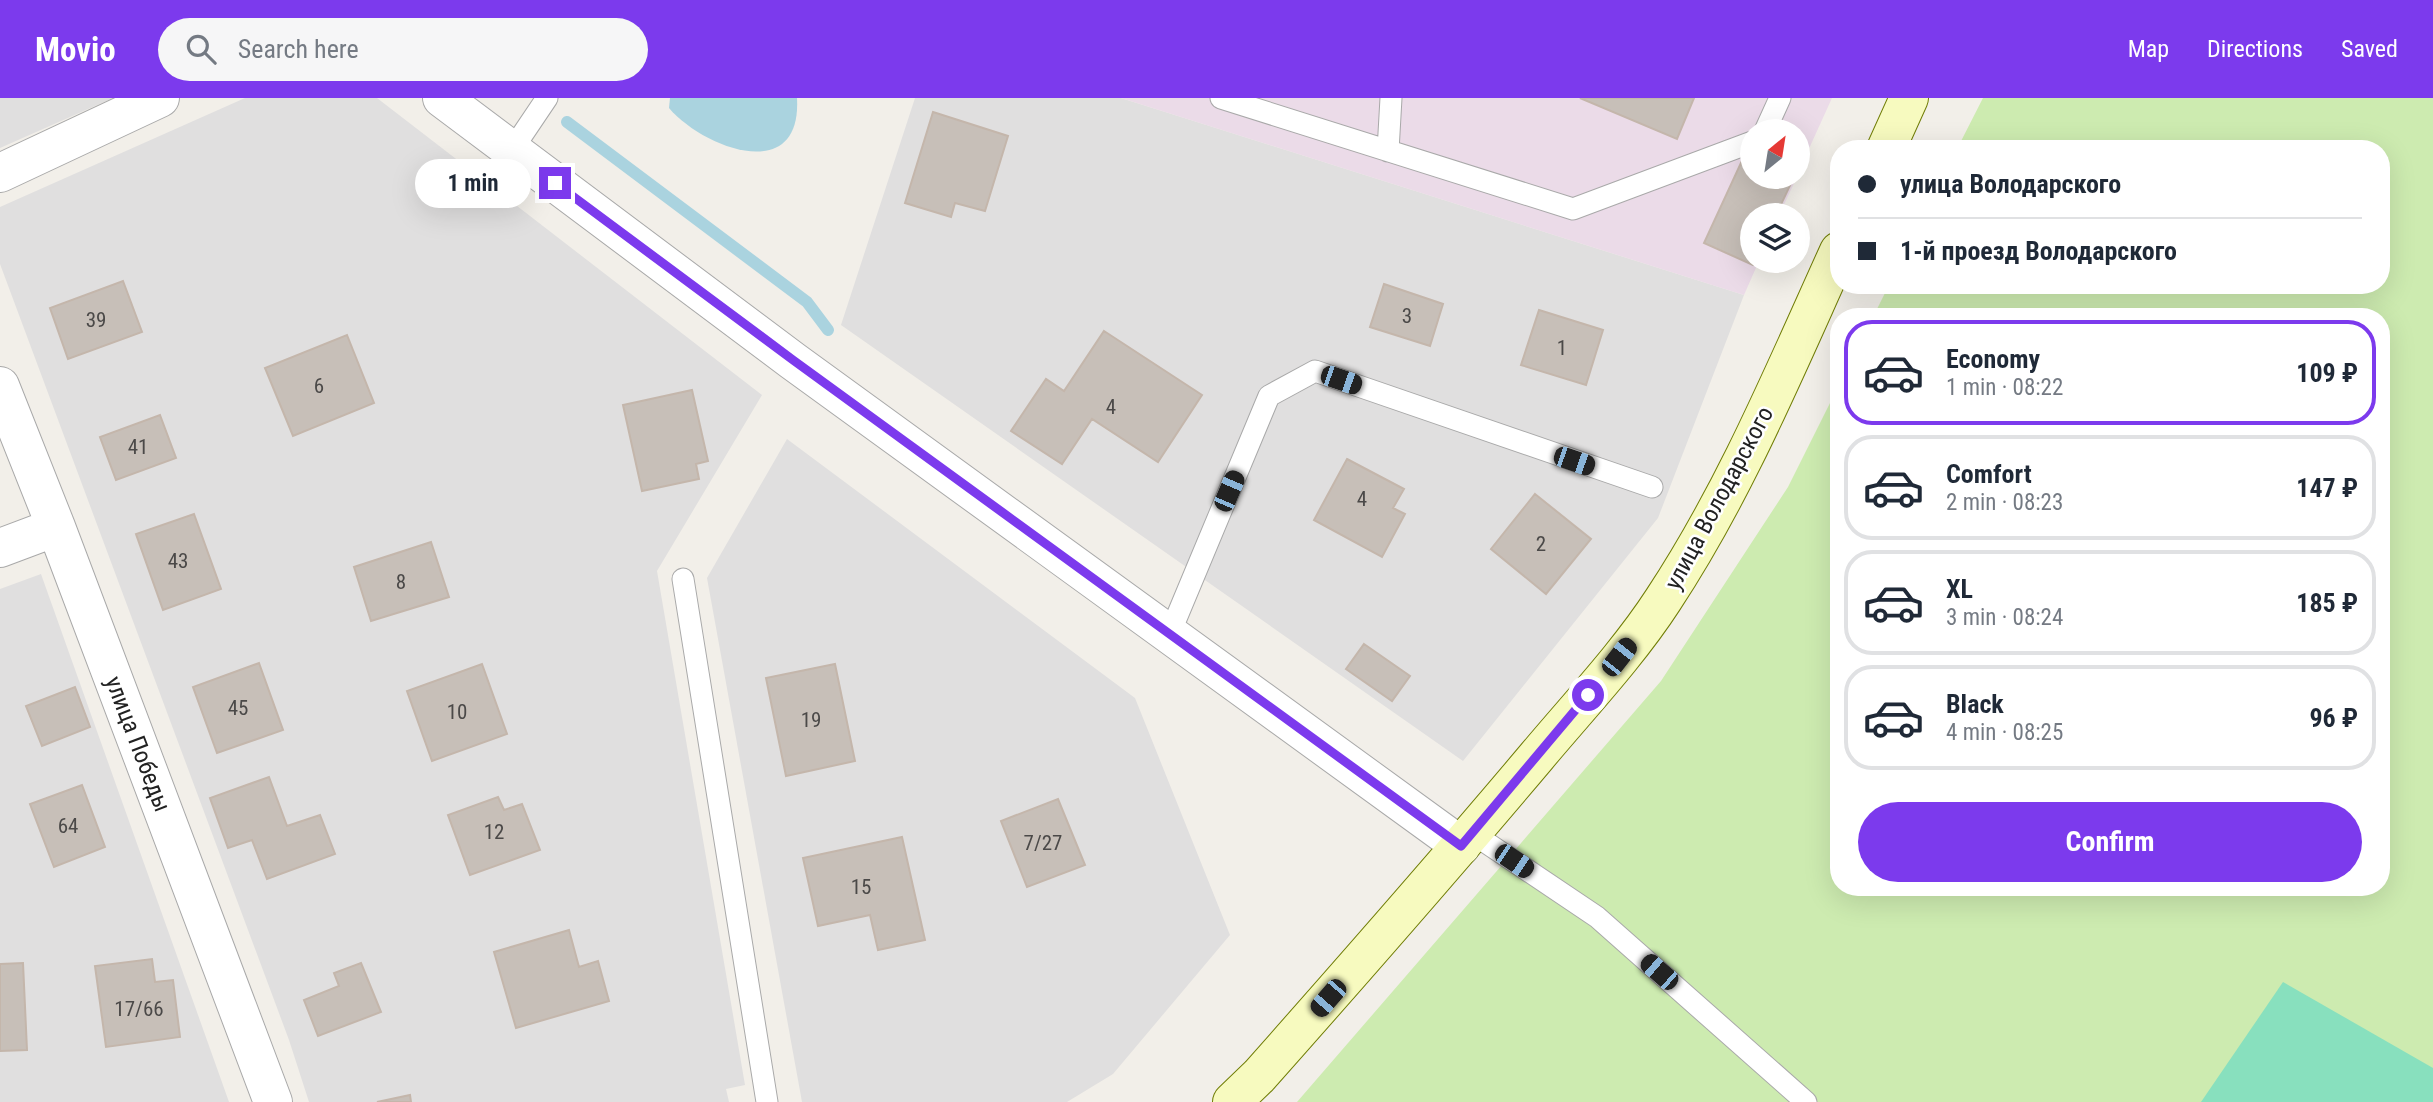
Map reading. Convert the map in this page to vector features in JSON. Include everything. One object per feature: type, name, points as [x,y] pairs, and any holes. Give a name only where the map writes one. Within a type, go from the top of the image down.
[{"type":"street","points":[[0,173],[160,98]]},
{"type":"street","points":[[442,98],[793,360],[1170,634],[1467,840]]},
{"type":"street","points":[[1890,140],[1909,98]]},
{"type":"street","name":"улица Володарского","points":[[1232,1102],[1259,1076],[1467,840],[1596,686],[1661,603],[1705,533],[1757,432],[1830,271]]},
{"type":"street","name":"улица Победы","points":[[0,386],[57,527],[273,1102]]},
{"type":"street","points":[[0,548],[57,527]]},
{"type":"lane","points":[[512,150],[547,98]]},
{"type":"lane","points":[[1221,98],[1573,209],[1740,146]]},
{"type":"lane","points":[[1388,151],[1391,98]]},
{"type":"lane","points":[[1770,119],[1780,98]]},
{"type":"lane","points":[[1170,634],[1269,396],[1315,371],[1652,487]]},
{"type":"lane","points":[[683,579],[767,1102]]},
{"type":"lane","points":[[1467,840],[1597,917],[1806,1102]]},
{"type":"shaded area","points":[[0,98],[113,98],[0,148]]},
{"type":"shaded area","points":[[245,98],[377,98],[762,395],[657,571],[745,1085],[726,1089],[729,1102],[309,1102],[289,1040],[0,264],[0,207]]},
{"type":"shaded area","points":[[915,98],[1121,98],[1744,295],[1658,518],[1463,761],[841,325]]},
{"type":"shaded area","points":[[1121,98],[1832,98],[1810,146],[1810,119],[1740,119],[1740,189],[1791,189],[1785,203],[1740,203],[1740,273],[1754,273],[1744,295]]},
{"type":"shaded area","points":[[787,439],[1135,698],[1230,935],[1113,1074],[1067,1102],[802,1102],[707,578]]},
{"type":"shaded area","points":[[41,574],[229,1102],[0,1102],[0,589]]},
{"type":"green space","points":[[1983,98],[2433,98],[2433,1102],[1297,1102],[1661,681],[1788,487],[1830,403],[1830,896],[2390,896],[2390,308],[1878,308],[1884,294],[2390,294],[2390,140],[1962,140]]},
{"type":"green space","points":[[2283,982],[2433,1068],[2433,1102],[2201,1102]]},
{"type":"water","points":[[670,98],[797,98],[794,125],[784,142],[768,150],[748,151],[726,146],[684,123],[669,108]]},
{"type":"building","points":[[1580,98],[1694,98],[1677,139]]},
{"type":"building","points":[[933,112],[1008,136],[985,211],[955,203],[951,217],[905,203]]},
{"type":"building","points":[[1740,165],[1740,189],[1788,189],[1782,203],[1740,203],[1740,259],[1704,243]]},
{"type":"building","points":[[123,281],[142,332],[68,359],[50,308]]},
{"type":"building","points":[[1384,284],[1443,304],[1430,346],[1370,327]]},
{"type":"building","points":[[1539,310],[1603,330],[1586,385],[1521,365]]},
{"type":"building","points":[[1104,331],[1202,395],[1158,462],[1092,419],[1062,464],[1011,431],[1046,379],[1064,391]]},
{"type":"building","points":[[347,335],[374,403],[293,436],[265,368]]},
{"type":"building","points":[[692,390],[708,461],[696,464],[699,479],[642,491],[623,405]]},
{"type":"building","points":[[160,415],[176,458],[116,480],[100,437]]},
{"type":"building","points":[[1347,459],[1404,489],[1393,508],[1405,514],[1382,557],[1314,520]]},
{"type":"building","points":[[1535,494],[1591,539],[1546,594],[1491,549]]},
{"type":"building","points":[[194,514],[221,589],[163,610],[136,534]]},
{"type":"building","points":[[431,542],[449,597],[371,621],[354,567]]},
{"type":"building","points":[[1364,644],[1410,676],[1392,701],[1346,669]]},
{"type":"building","points":[[259,663],[283,730],[217,753],[193,687]]},
{"type":"building","points":[[482,664],[507,734],[432,761],[407,691]]},
{"type":"building","points":[[835,664],[855,761],[786,776],[766,678]]},
{"type":"building","points":[[75,687],[90,727],[42,746],[26,706]]},
{"type":"building","points":[[269,777],[287,826],[320,815],[335,854],[267,879],[252,840],[228,848],[210,798]]},
{"type":"building","points":[[82,785],[105,847],[54,867],[30,804]]},
{"type":"building","points":[[498,797],[504,810],[522,804],[540,850],[470,875],[448,815]]},
{"type":"building","points":[[1058,799],[1085,865],[1027,887],[1001,821]]},
{"type":"building","points":[[902,837],[925,940],[878,950],[870,915],[818,926],[803,858]]},
{"type":"building","points":[[569,930],[579,967],[598,961],[609,1001],[516,1028],[494,952]]},
{"type":"building","points":[[152,959],[155,982],[173,980],[180,1037],[106,1047],[95,966]]},
{"type":"building","points":[[23,963],[27,1050],[0,1051],[0,964]]},
{"type":"building","points":[[361,963],[381,1012],[318,1036],[304,1000],[339,986],[334,973]]},
{"type":"building","points":[[410,1095],[411,1102],[377,1102]]},
{"type":"waterway","points":[[567,122],[807,302],[828,330]]},
{"type":"route","points":[[555,183],[793,360],[1461,846],[1588,695]]}]
